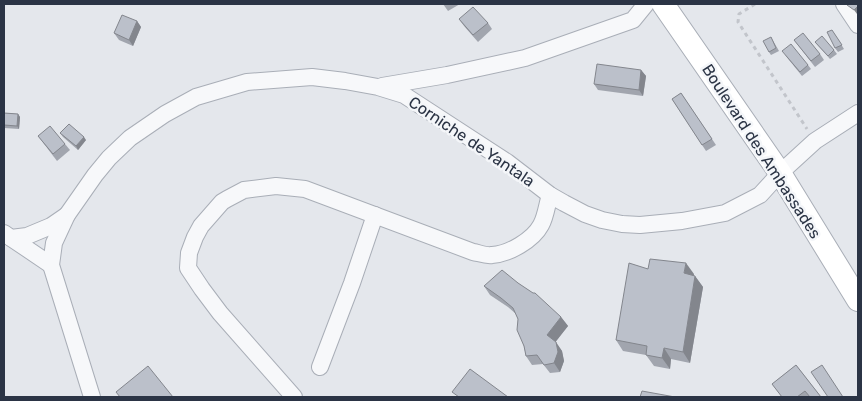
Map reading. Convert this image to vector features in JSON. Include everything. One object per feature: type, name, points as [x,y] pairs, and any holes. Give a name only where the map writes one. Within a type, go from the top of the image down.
[{"type":"main road","name":"Boulevard des Ambassades","points":[[663,4],[780,173],[858,300]]},
{"type":"street","points":[[378,87],[447,76],[525,58],[633,20],[646,4]]},
{"type":"street","points":[[844,4],[858,25]]},
{"type":"street","name":"Corniche de Yantala","points":[[92,397],[51,265],[54,243],[67,215],[109,158],[130,138],[164,114],[196,98],[247,82],[302,78],[345,81],[378,87],[404,95],[507,162],[550,195],[585,214],[622,224],[640,225],[682,221],[725,213],[760,195],[780,173],[815,141],[858,113]]},
{"type":"street","points":[[294,397],[220,313],[188,268],[189,253],[195,237],[206,220],[222,202],[244,190],[276,186],[305,189],[473,252],[490,256],[508,252],[537,232],[542,223],[550,195]]},
{"type":"street","points":[[7,235],[27,236],[37,233],[67,215]]},
{"type":"street","points":[[320,367],[375,216]]},
{"type":"street","points":[[7,235],[51,265]]},
{"type":"path","points":[[755,4],[739,14],[738,22],[815,141]]},
{"type":"building","points":[[848,4],[858,4],[858,6],[854,10]]},
{"type":"building","points":[[473,7],[488,23],[473,35],[459,19]]},
{"type":"building","points":[[122,15],[137,21],[129,40],[114,33]]},
{"type":"building","points":[[832,30],[842,45],[835,48],[827,32]]},
{"type":"building","points":[[803,33],[820,54],[811,61],[794,40]]},
{"type":"building","points":[[822,36],[834,50],[828,56],[815,42]]},
{"type":"building","points":[[771,37],[776,48],[769,52],[763,41]]},
{"type":"building","points":[[791,44],[808,65],[800,72],[782,51]]},
{"type":"building","points":[[597,64],[641,70],[639,90],[594,84]]},
{"type":"building","points":[[681,93],[712,139],[702,145],[672,99]]},
{"type":"building","points":[[4,113],[18,114],[17,126],[4,125]]},
{"type":"building","points":[[69,124],[84,137],[76,146],[60,133]]},
{"type":"building","points":[[50,126],[65,144],[53,154],[38,136]]},
{"type":"building","points":[[650,259],[686,263],[684,273],[695,276],[683,352],[664,348],[662,358],[646,355],[647,346],[616,340],[629,263],[648,269]]},
{"type":"building","points":[[502,270],[518,283],[535,293],[561,317],[547,335],[556,342],[558,352],[554,363],[544,365],[537,355],[526,356],[517,330],[518,319],[513,308],[484,286]]},
{"type":"building","points":[[796,365],[821,397],[810,397],[805,391],[797,397],[782,397],[772,384]]},
{"type":"building","points":[[822,365],[843,397],[828,397],[811,372]]},
{"type":"building","points":[[148,366],[173,397],[120,397],[116,392]]},
{"type":"building","points":[[470,369],[508,397],[459,397],[452,392]]},
{"type":"building","points":[[642,391],[675,397],[640,397]]}]
